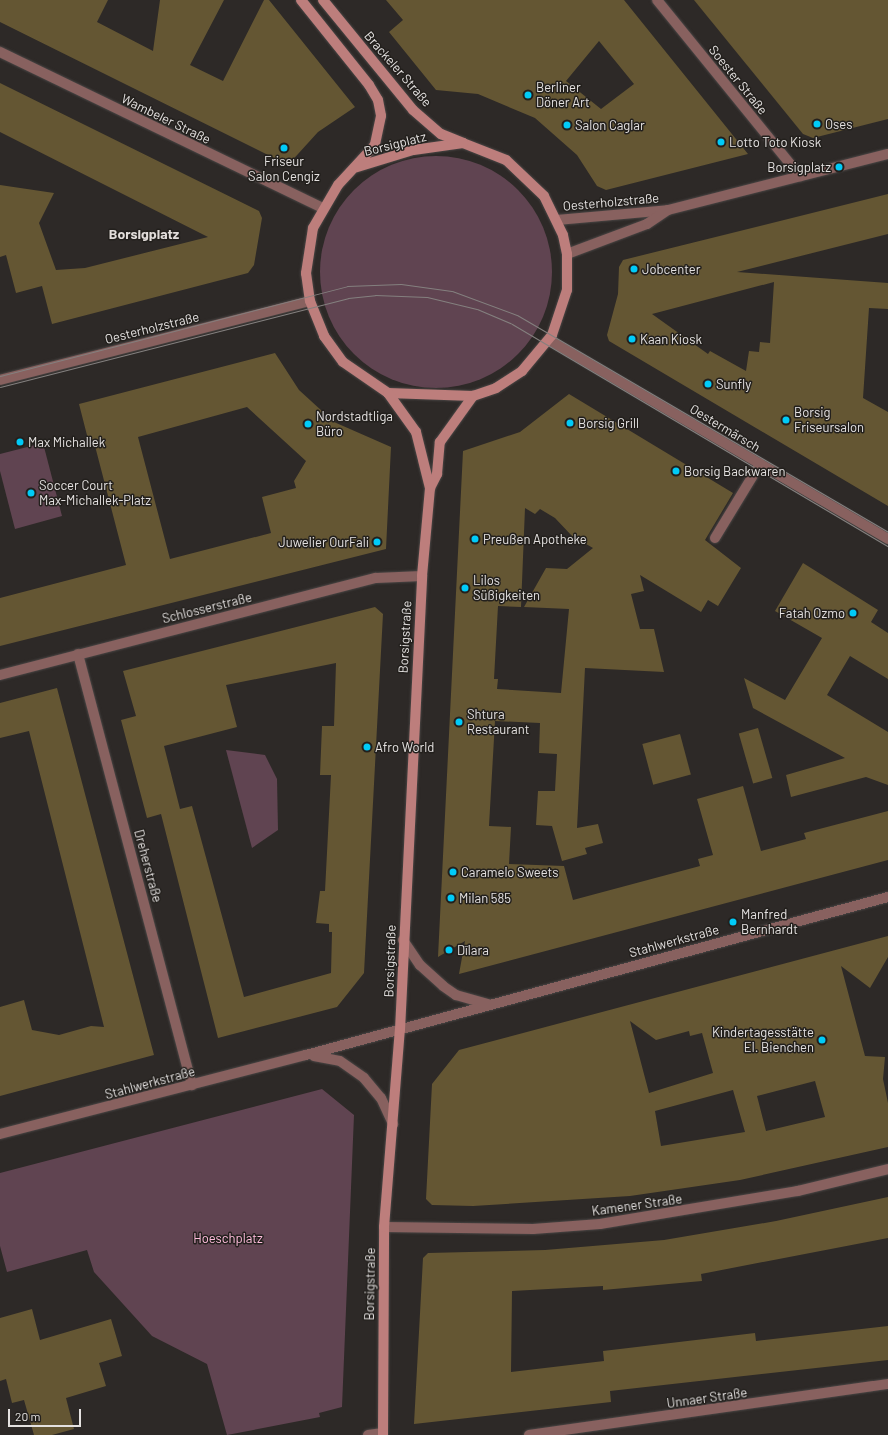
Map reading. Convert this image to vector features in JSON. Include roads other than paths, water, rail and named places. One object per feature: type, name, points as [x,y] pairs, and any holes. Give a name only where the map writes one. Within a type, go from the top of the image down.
[{"type":"main road","points":[[301,0],[378,100],[381,116],[378,138],[357,167]]},
{"type":"main road","name":"Brackeler Straße","points":[[323,0],[413,110],[441,134],[463,143]]},
{"type":"main road","name":"Borsigplatz","points":[[463,143],[506,160],[527,176],[557,220],[568,254],[567,290],[549,340],[522,371],[496,388],[473,396],[388,393],[344,362],[324,336],[310,301],[308,250],[322,208],[357,167],[413,150],[463,143]]},
{"type":"main road","name":"Borsigstraße","points":[[383,1434],[384,1227],[400,1030],[403,940],[422,576],[430,488],[416,432],[388,393]]},
{"type":"main road","name":"Borsigstraße","points":[[430,488],[437,474],[443,435],[473,396]]},
{"type":"street","name":"Soester Straße","points":[[657,0],[800,176]]},
{"type":"street","name":"Wambeler Straße","points":[[0,52],[322,208]]},
{"type":"street","name":"Oesterholzstraße","points":[[557,220],[668,210],[888,154]]},
{"type":"street","name":"Oesterholzstraße","points":[[568,254],[648,224],[668,210]]},
{"type":"street","name":"Oesterholzstraße","points":[[0,380],[310,301]]},
{"type":"street","name":"Oestermärsch","points":[[549,340],[888,539]]},
{"type":"street","points":[[715,538],[760,464]]},
{"type":"street","name":"Schlosserstraße","points":[[0,675],[376,578],[422,576]]},
{"type":"street","name":"Dreherstraße","points":[[78,654],[192,1085]]},
{"type":"street","name":"Stahlwerkstraße","points":[[0,1134],[306,1056],[888,897]]},
{"type":"street","points":[[403,940],[420,965],[443,986],[456,995],[490,1005]]},
{"type":"street","name":"Stahlwerkstraße","points":[[306,1056],[326,1056],[358,1073],[382,1098],[393,1124]]},
{"type":"street","name":"Kamener Straße","points":[[384,1227],[533,1229],[600,1224],[798,1191],[888,1169]]},
{"type":"street","name":"Unnaer Straße","points":[[529,1435],[888,1384]]},
{"type":"street","points":[[368,1435],[383,1434]]},
{"type":"tram line","points":[[0,376],[347,286],[401,284],[452,291],[517,315],[888,532]]},
{"type":"tram line","points":[[0,387],[348,298],[375,295],[427,297],[477,309],[512,324],[888,546]]},
{"type":"place","name":"Berliner Döner Art","points":[[528,95]]},
{"type":"place","name":"Oses","points":[[817,124]]},
{"type":"place","name":"Salon Caglar","points":[[567,125]]},
{"type":"place","name":"Lotto Toto Kiosk","points":[[721,142]]},
{"type":"place","name":"Friseur Salon Cengiz","points":[[284,148]]},
{"type":"place","name":"Borsigplatz","points":[[839,167]]},
{"type":"place","name":"Jobcenter","points":[[634,269]]},
{"type":"place","name":"Kaan Kiosk","points":[[632,339]]},
{"type":"place","name":"Sunfly","points":[[708,384]]},
{"type":"place","name":"Borsig Friseursalon","points":[[786,420]]},
{"type":"place","name":"Borsig Grill","points":[[570,423]]},
{"type":"place","name":"Nordstadtliga Büro","points":[[308,424]]},
{"type":"place","name":"Max Michallek","points":[[20,442]]},
{"type":"place","name":"Borsig Backwaren","points":[[676,471]]},
{"type":"place","name":"Soccer Court Max-Michallek-Platz","points":[[31,493]]},
{"type":"place","name":"Preußen Apotheke","points":[[475,539]]},
{"type":"place","name":"Juwelier OurFali","points":[[377,542]]},
{"type":"place","name":"Lilos Süßigkeiten","points":[[465,588]]},
{"type":"place","name":"Fatah Ozmo","points":[[853,613]]},
{"type":"place","name":"Shtura Restaurant","points":[[459,722]]},
{"type":"place","name":"Afro World","points":[[367,747]]},
{"type":"place","name":"Caramelo Sweets","points":[[453,872]]},
{"type":"place","name":"Milan 585","points":[[451,898]]},
{"type":"place","name":"Manfred Bernhardt","points":[[733,922]]},
{"type":"place","name":"Dīlara","points":[[449,950]]},
{"type":"place","name":"Kindertagesstätte EI. Bienchen","points":[[822,1040]]},
{"type":"district","name":"Borsigplatz","points":[[144,234]]},
{"type":"park label","name":"Hoeschplatz","points":[[228,1238]]}]
